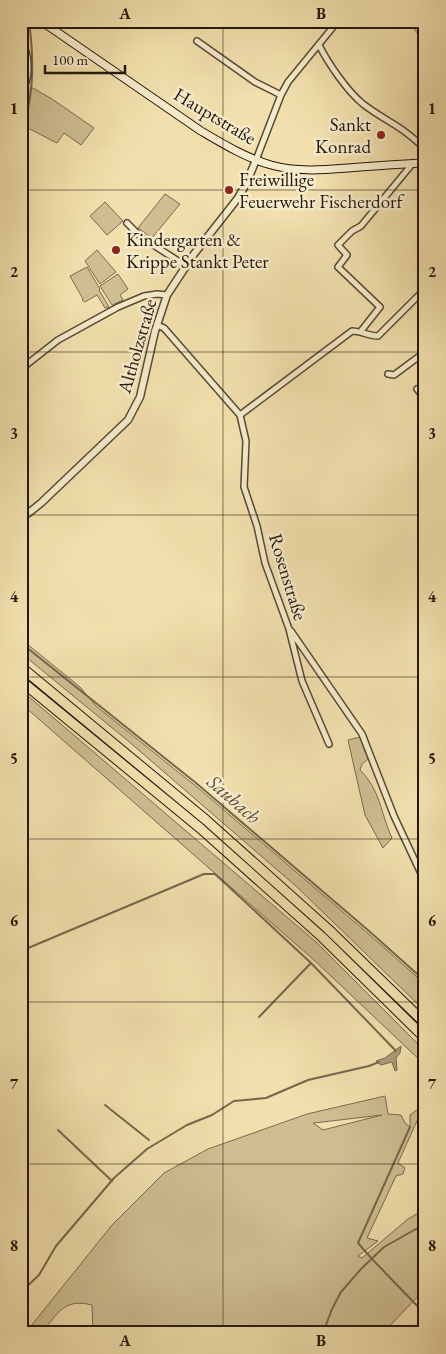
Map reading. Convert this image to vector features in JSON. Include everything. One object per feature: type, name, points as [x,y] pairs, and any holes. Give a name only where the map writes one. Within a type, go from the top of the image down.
[{"type":"highway","points":[[21,667],[213,826],[328,929],[425,1023]]},
{"type":"highway","points":[[21,681],[207,834],[322,937],[425,1038]]},
{"type":"main road","name":"Hauptstraße","points":[[41,21],[201,131],[221,143],[269,165],[294,169],[425,163]]},
{"type":"street","points":[[256,160],[281,95],[288,82],[338,21]]},
{"type":"street","points":[[21,40],[27,53],[28,71],[25,86],[21,93]]},
{"type":"street","points":[[197,41],[255,82],[281,95]]},
{"type":"street","points":[[319,45],[330,66],[362,103],[408,132],[425,149]]},
{"type":"street","name":"Altholzstraße","points":[[21,518],[41,503],[128,420],[140,397],[157,325],[167,295],[186,266],[238,198],[256,160]]},
{"type":"street","points":[[360,331],[380,307],[338,267],[347,255],[338,245],[352,231],[361,226],[413,163]]},
{"type":"street","points":[[127,223],[141,236],[186,266]]},
{"type":"street","points":[[240,415],[352,330],[371,336],[378,336],[425,289]]},
{"type":"street","points":[[21,369],[58,340],[118,307],[144,296],[167,295]]},
{"type":"street","name":"Rosenstraße","points":[[157,325],[164,328],[240,415],[246,440],[244,487],[257,526],[265,563],[289,628],[302,681],[329,744]]},
{"type":"street","points":[[388,374],[394,375],[425,352]]},
{"type":"street","points":[[417,389],[425,399]]},
{"type":"street","points":[[289,628],[362,734],[394,816],[425,882]]},
{"type":"shaded area","points":[[408,21],[425,21],[425,43]]},
{"type":"shaded area","points":[[31,87],[94,128],[81,145],[64,133],[57,143],[22,125],[28,109],[27,90]]},
{"type":"shaded area","points":[[165,194],[180,204],[152,238],[138,228]]},
{"type":"shaded area","points":[[105,202],[123,221],[107,235],[90,216]]},
{"type":"shaded area","points":[[97,250],[116,272],[100,284],[85,261]]},
{"type":"shaded area","points":[[87,267],[109,307],[105,308],[97,295],[85,302],[82,300],[70,276]]},
{"type":"shaded area","points":[[118,274],[128,289],[120,295],[123,300],[112,305],[100,286]]},
{"type":"shaded area","points":[[21,639],[80,687],[96,706],[197,787],[425,984],[425,1011],[297,887],[127,740],[21,653]]},
{"type":"shaded area","points":[[21,690],[316,942],[425,1051],[425,1065],[314,960],[25,707],[21,706]]},
{"type":"shaded area","points":[[360,737],[368,759],[362,764],[360,770],[376,794],[392,838],[383,848],[365,815],[348,740]]},
{"type":"shaded area","points":[[401,1046],[400,1053],[396,1058],[397,1070],[395,1071],[392,1062],[381,1065],[376,1061],[385,1058]]},
{"type":"shaded area","points":[[385,1096],[388,1114],[401,1115],[405,1123],[410,1127],[410,1115],[418,1109],[422,1100],[425,1101],[398,1163],[405,1168],[403,1174],[396,1176],[367,1238],[378,1241],[358,1256],[362,1258],[408,1219],[425,1209],[425,1289],[383,1333],[93,1333],[92,1305],[82,1303],[62,1309],[41,1333],[21,1333],[31,1326],[112,1225],[164,1173],[208,1149],[307,1114]],"holes":[[[382,1115],[323,1130],[313,1123]]]},
{"type":"waterway","points":[[21,131],[31,94],[32,55],[30,29]]},
{"type":"waterway","name":"Saubach","points":[[21,643],[196,783],[425,981]]},
{"type":"waterway","points":[[21,951],[204,874],[215,874],[311,963],[396,1051]]},
{"type":"waterway","points":[[259,1017],[311,963]]},
{"type":"waterway","points":[[21,1292],[39,1275],[56,1246],[114,1178],[147,1149],[187,1125],[212,1115],[234,1101],[266,1098],[308,1080],[379,1062]]},
{"type":"waterway","points":[[105,1105],[149,1140]]},
{"type":"waterway","points":[[410,1127],[358,1243],[425,1314]]},
{"type":"waterway","points":[[58,1130],[112,1181]]},
{"type":"waterway","points":[[323,1333],[341,1292],[361,1269],[384,1247],[425,1224]]},
{"type":"place","name":"Sankt Konrad","points":[[381,135]]},
{"type":"place","name":"Freiwillige Feuerwehr Fischerdorf","points":[[229,190]]},
{"type":"place","name":"Kindergarten & Krippe Stankt Peter","points":[[116,250]]}]
